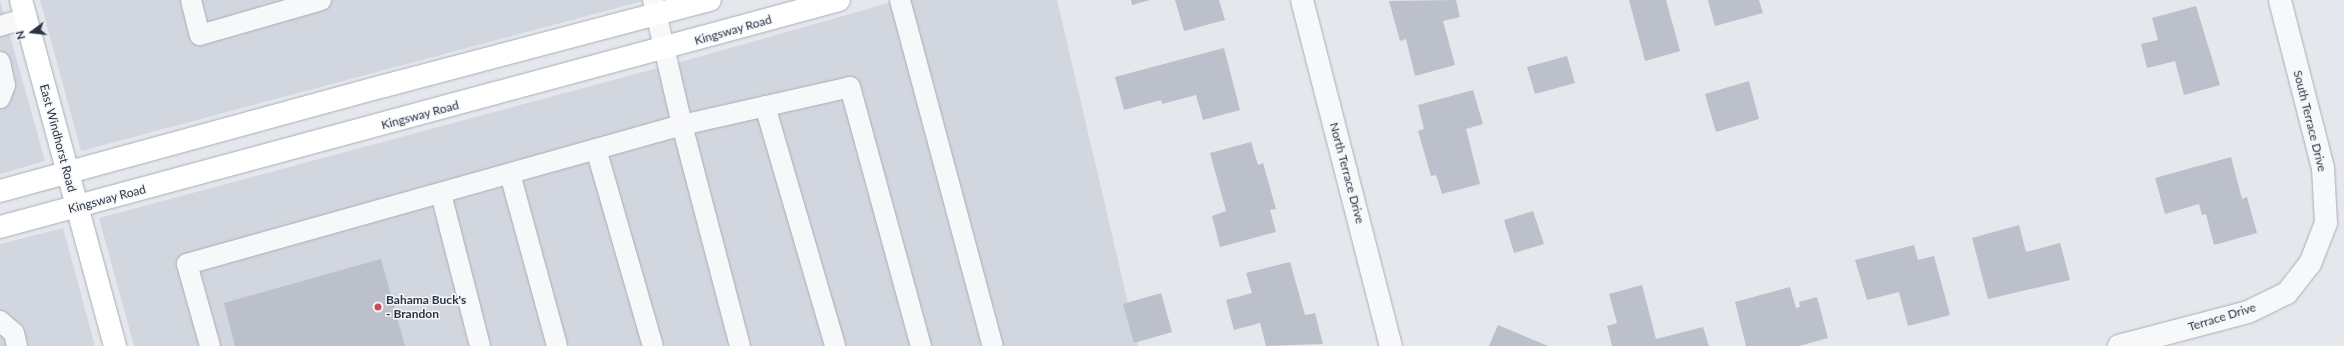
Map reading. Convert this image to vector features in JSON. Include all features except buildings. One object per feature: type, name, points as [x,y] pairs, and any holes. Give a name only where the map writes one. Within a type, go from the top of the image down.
[{"type":"street","points":[[0,191],[655,7],[710,0]]},
{"type":"street","name":"Kingsway Road","points":[[0,228],[665,49],[839,0]]},
{"type":"street","name":"North Terrace Drive","points":[[1302,0],[1391,346]]},
{"type":"street","name":"South Terrace Drive","points":[[2280,0],[2323,168],[2326,223],[2310,264]]},
{"type":"street","name":"East Windhorst Road","points":[[23,9],[115,346]]},
{"type":"street","name":"Terrace Drive","points":[[2119,346],[2248,312],[2287,293],[2310,264]]},
{"type":"lane","points":[[191,0],[200,35],[321,0]]},
{"type":"lane","points":[[900,0],[993,346]]},
{"type":"lane","points":[[655,7],[682,125],[740,346]]},
{"type":"lane","points":[[0,26],[23,9]]},
{"type":"lane","points":[[0,62],[5,85],[0,98]]},
{"type":"lane","points":[[210,346],[186,264],[441,194],[682,125],[850,86],[921,346]]},
{"type":"lane","points":[[765,106],[835,346]]},
{"type":"lane","points":[[596,149],[653,346]]},
{"type":"lane","points":[[510,174],[557,346]]},
{"type":"lane","points":[[441,194],[480,346]]},
{"type":"lane","points":[[0,321],[14,333],[17,346]]},
{"type":"shaded area","points":[[0,0],[45,161],[0,174]]},
{"type":"shaded area","points":[[40,0],[647,0],[81,151]]},
{"type":"shaded area","points":[[899,0],[1057,0],[1138,346],[134,346],[99,218],[688,60]]},
{"type":"shaded area","points":[[63,228],[95,346],[0,346],[0,244]]},
{"type":"place","name":"Bahama Buck's - Brandon","points":[[378,307]]}]
